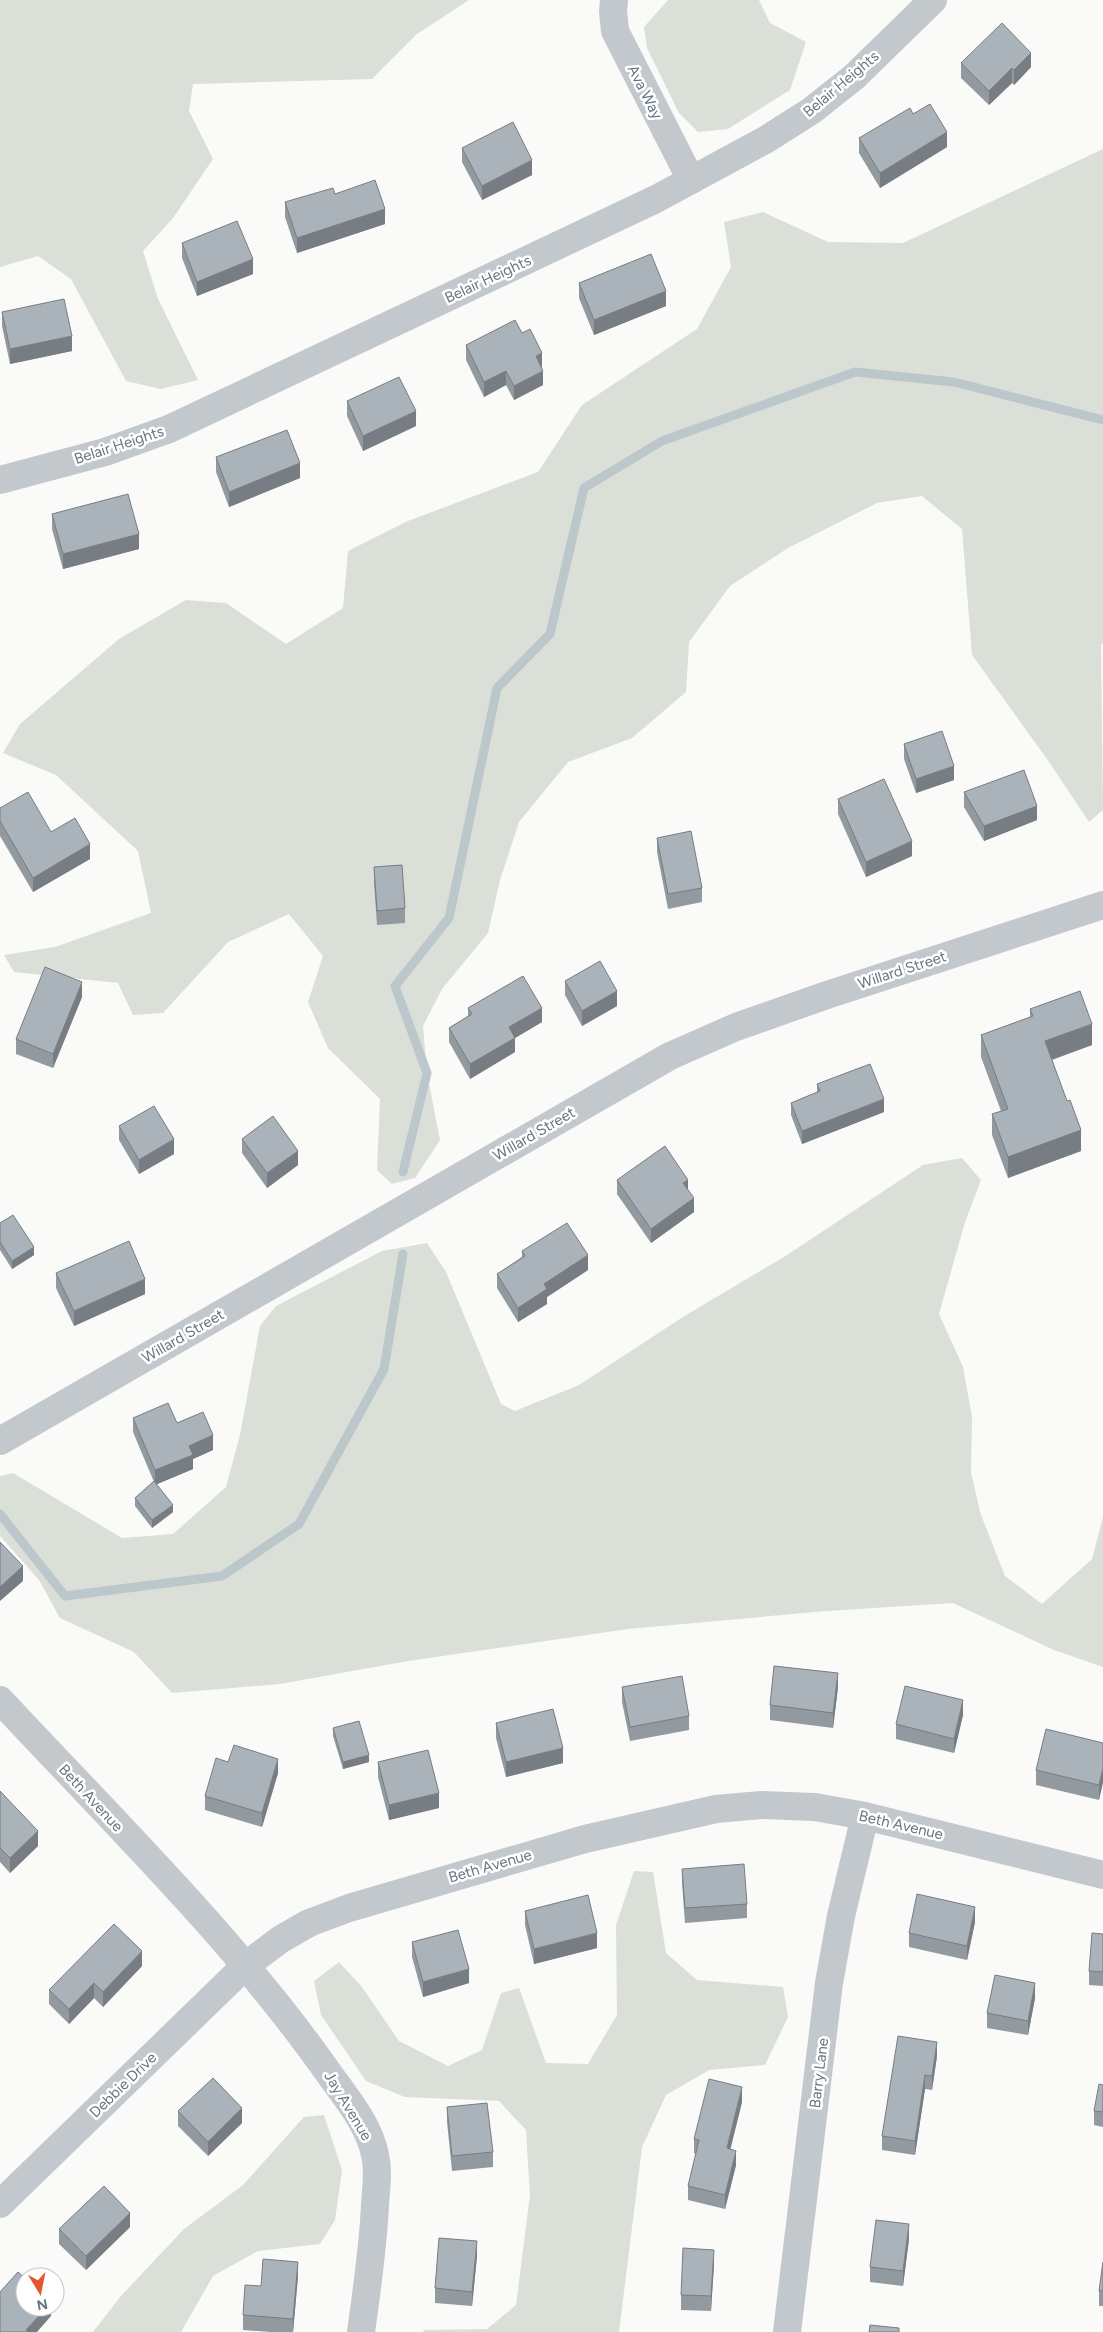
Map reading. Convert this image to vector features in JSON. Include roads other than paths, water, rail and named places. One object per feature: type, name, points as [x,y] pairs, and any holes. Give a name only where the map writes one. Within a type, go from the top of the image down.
[{"type":"street","name":"Ava Way","points":[[614,0],[612,11],[615,31],[691,180]]},
{"type":"street","name":"Belair Heights","points":[[0,480],[105,452],[169,429],[647,204],[767,139],[811,111],[854,76],[933,0]]},
{"type":"street","name":"Willard Street","points":[[0,1441],[670,1056],[736,1028],[827,995],[1103,906]]},
{"type":"street","name":"Beth Avenue","points":[[0,1700],[245,1966],[302,1927],[333,1914],[423,1885],[594,1836],[713,1810],[760,1805],[815,1807],[865,1816],[1103,1875]]},
{"type":"street","name":"Barry Lane","points":[[787,2332],[829,1983],[841,1916],[865,1816]]},
{"type":"street","name":"Debbie Drive","points":[[0,2204],[245,1966]]},
{"type":"street","name":"Jay Avenue","points":[[245,1966],[304,2039],[344,2095],[368,2134],[375,2154],[377,2175],[374,2226],[362,2332]]},
{"type":"waterway","points":[[403,1172],[427,1073],[395,986],[449,918],[497,688],[550,634],[584,488],[662,441],[855,372],[954,382],[1103,420]]},
{"type":"waterway","points":[[0,1514],[65,1596],[222,1576],[299,1524],[384,1369],[403,1254]]}]
